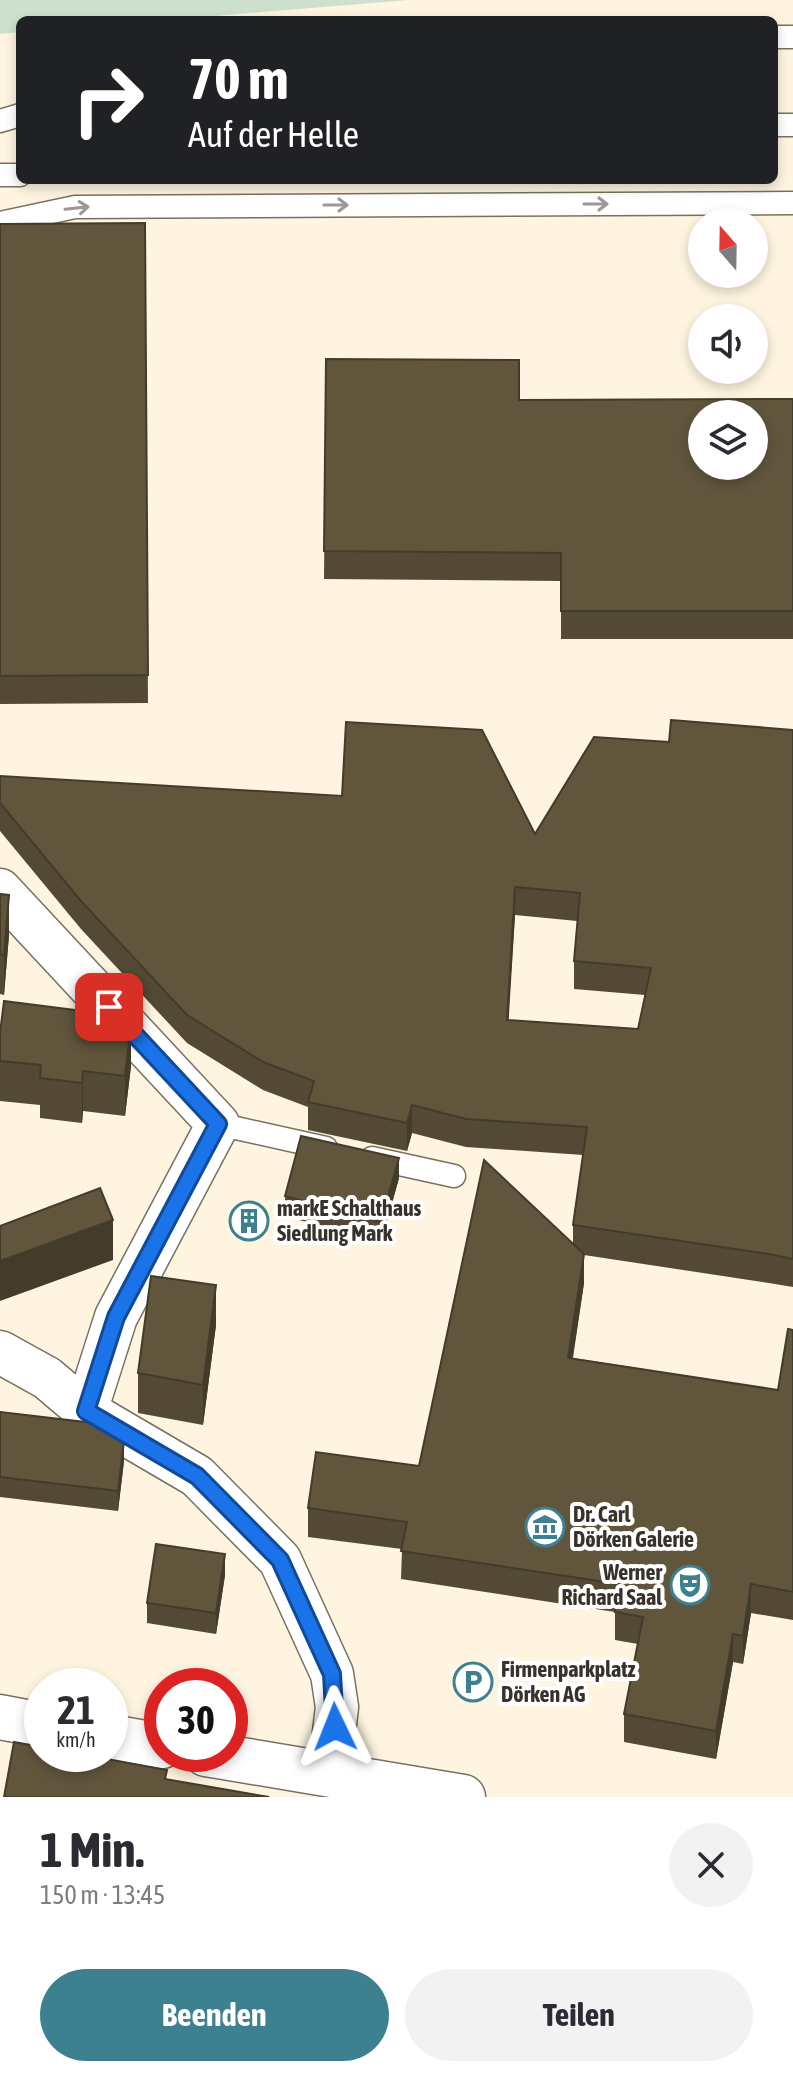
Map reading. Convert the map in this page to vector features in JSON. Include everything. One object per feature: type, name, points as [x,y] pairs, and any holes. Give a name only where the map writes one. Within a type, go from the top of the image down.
[{"type":"main road","points":[[0,1717],[24,1722]]},
{"type":"main road","points":[[248,1761],[463,1797]]},
{"type":"street","points":[[0,890],[218,1124],[116,1317],[86,1411]]},
{"type":"street","points":[[0,1352],[47,1378],[86,1411],[197,1476],[280,1560],[332,1674],[337,1707],[329,1774]]},
{"type":"lane","points":[[0,223],[75,207],[793,203]]},
{"type":"lane","points":[[218,1124],[454,1176]]},
{"type":"green space","points":[[0,0],[408,0],[214,16],[16,16],[16,32],[0,34]]},
{"type":"building","points":[[145,223],[148,675],[0,676],[0,224]]},
{"type":"building","points":[[326,359],[519,360],[519,400],[793,399],[793,611],[561,611],[561,553],[324,551]]},
{"type":"building","points":[[671,720],[793,730],[793,1259],[573,1225],[587,1127],[466,1119],[412,1105],[407,1123],[308,1102],[314,1081],[263,1062],[187,1015],[81,901],[0,803],[0,776],[342,796],[346,722],[482,730],[535,834],[594,737],[669,742]],"holes":[[[515,887],[580,893],[574,961],[651,968],[638,1029],[507,1020]]]},
{"type":"building","points":[[0,894],[9,895],[4,955],[0,954]]},
{"type":"building","points":[[4,1001],[122,1016],[131,1026],[125,1076],[83,1071],[82,1083],[40,1078],[41,1065],[0,1061]]},
{"type":"building","points":[[301,1136],[399,1158],[381,1222],[285,1196]]},
{"type":"building","points":[[484,1160],[584,1254],[568,1358],[778,1390],[788,1329],[793,1330],[793,1592],[751,1584],[743,1636],[733,1634],[716,1731],[624,1714],[643,1617],[615,1612],[619,1584],[401,1551],[407,1522],[308,1508],[316,1452],[419,1466]]},
{"type":"building","points":[[100,1188],[113,1220],[0,1261],[0,1226]]},
{"type":"building","points":[[151,1276],[216,1285],[203,1385],[138,1373]]},
{"type":"building","points":[[0,1412],[94,1423],[124,1441],[118,1491],[0,1477]]},
{"type":"building","points":[[156,1544],[225,1554],[216,1613],[147,1603]]},
{"type":"building","points":[[14,1742],[24,1744],[24,1772],[128,1772],[128,1763],[144,1766],[144,1772],[167,1772],[165,1779],[269,1797],[4,1797]]},
{"type":"place","name":"markE Schalthaus Siedlung Mark","points":[[249,1221]]},
{"type":"place","name":"Dr. Carl Dörken Galerie","points":[[545,1527]]},
{"type":"place","name":"Werner Richard Saal","points":[[690,1585]]},
{"type":"place","name":"Firmenparkplatz Dörken AG","points":[[473,1682]]},
{"type":"route","points":[[109,1007],[218,1124],[116,1317],[86,1411],[197,1476],[280,1560],[332,1674],[337,1707],[335,1727]]}]
